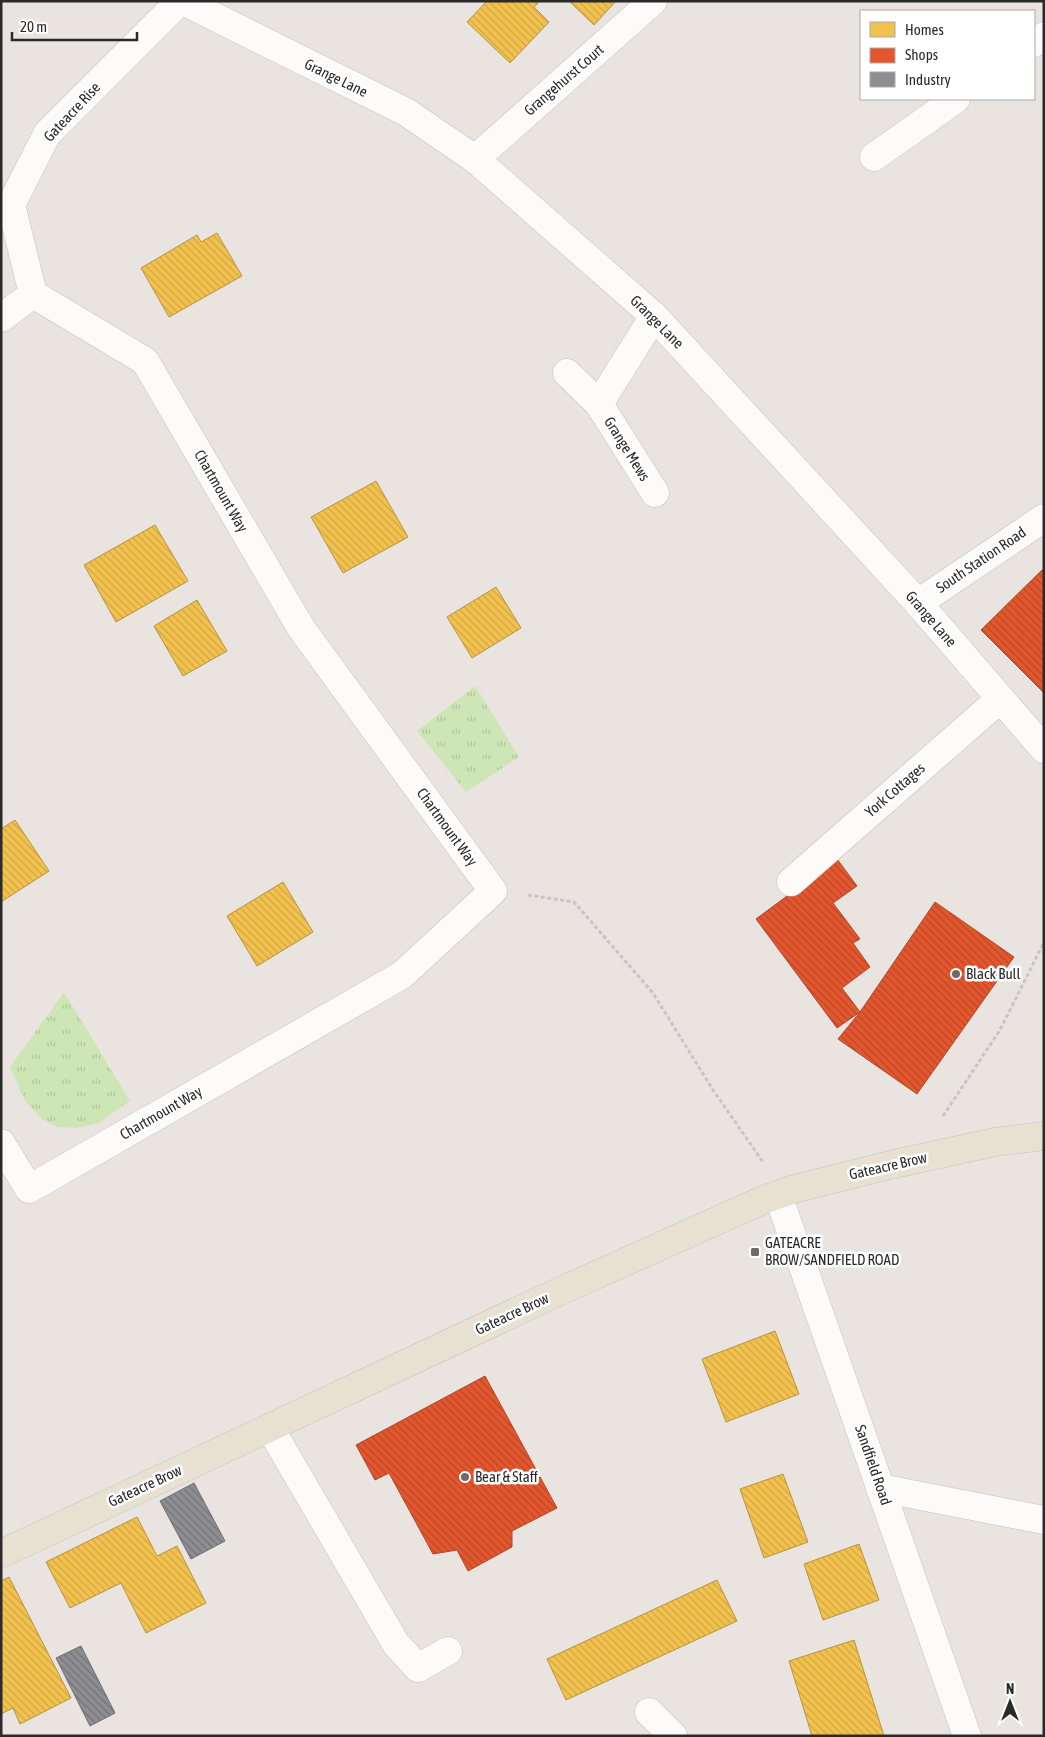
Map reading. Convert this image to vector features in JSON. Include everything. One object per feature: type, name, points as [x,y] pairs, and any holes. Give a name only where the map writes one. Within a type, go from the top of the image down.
[{"type":"main road","name":"Gateacre Brow","points":[[1,1554],[556,1293],[763,1200],[794,1189],[894,1164],[995,1142],[1044,1136]]},
{"type":"street","name":"Grange Lane","points":[[181,1],[406,112],[475,159],[654,316],[918,603],[1044,749]]},
{"type":"street","name":"Gateacre Rise","points":[[33,294],[11,205],[47,134],[181,1]]},
{"type":"street","name":"Grangehurst Court","points":[[475,159],[653,1]]},
{"type":"street","points":[[874,157],[955,100]]},
{"type":"street","points":[[1,318],[33,294]]},
{"type":"street","name":"Chartmount Way","points":[[1,1143],[29,1189],[402,975],[493,891],[301,628],[145,360],[33,294]]},
{"type":"street","name":"Grange Mews","points":[[598,404],[654,316]]},
{"type":"street","name":"Grange Mews","points":[[567,373],[598,404],[655,493]]},
{"type":"street","name":"South Station Road","points":[[918,603],[1044,518]]},
{"type":"street","name":"York Cottages","points":[[791,882],[1000,699]]},
{"type":"street","name":"Sandfield Road","points":[[778,1195],[966,1736]]},
{"type":"street","points":[[270,1428],[396,1644],[418,1668],[448,1651]]},
{"type":"street","points":[[880,1488],[1044,1520]]},
{"type":"street","points":[[649,1712],[673,1736]]},
{"type":"path","points":[[493,891],[574,902],[653,993],[713,1090],[764,1163]]},
{"type":"path","points":[[942,1118],[1000,1030],[1044,942]]},
{"type":"green space","points":[[475,686],[519,757],[466,792],[417,731]]},
{"type":"green space","points":[[64,992],[130,1101],[99,1123],[77,1128],[56,1127],[42,1119],[25,1101],[10,1067]]},
{"type":"building: Homes","points":[[487,1],[540,1],[534,7],[549,22],[510,63],[467,22]]},
{"type":"building: Homes","points":[[569,1],[616,1],[594,25]]},
{"type":"building: Homes","points":[[217,233],[242,276],[169,317],[141,268],[197,235],[201,242]]},
{"type":"building: Homes","points":[[376,481],[408,537],[343,573],[311,517]]},
{"type":"building: Homes","points":[[155,525],[188,581],[116,622],[84,565]]},
{"type":"building: Homes","points":[[496,587],[521,628],[472,658],[447,617]]},
{"type":"building: Homes","points":[[197,600],[227,651],[183,676],[154,626]]},
{"type":"building: Homes","points":[[15,820],[49,871],[1,902],[1,829]]},
{"type":"building: Homes","points":[[283,882],[313,932],[257,966],[227,916]]},
{"type":"building: Homes","points":[[775,1331],[799,1394],[726,1422],[702,1359]]},
{"type":"building: Homes","points":[[783,1474],[808,1542],[764,1558],[740,1489]]},
{"type":"building: Homes","points":[[137,1517],[157,1556],[177,1546],[206,1603],[146,1633],[121,1583],[70,1608],[46,1562]]},
{"type":"building: Homes","points":[[859,1544],[879,1600],[823,1620],[804,1564]]},
{"type":"building: Homes","points":[[9,1577],[71,1698],[20,1724],[13,1708],[1,1714],[1,1581]]},
{"type":"building: Homes","points":[[717,1580],[737,1621],[566,1700],[547,1659]]},
{"type":"building: Homes","points":[[854,1640],[884,1736],[812,1736],[789,1661]]},
{"type":"building: Shops","points":[[1042,570],[1044,571],[1044,693],[981,630]]},
{"type":"building: Shops","points":[[837,859],[857,886],[833,903],[860,939],[853,943],[870,967],[842,988],[860,1012],[837,1028],[756,919]]},
{"type":"building: Shops","points":[[935,902],[1014,957],[917,1094],[838,1039],[860,1012]]},
{"type":"building: Shops","name":"Bear & Staff","points":[[485,1376],[557,1508],[512,1531],[512,1547],[468,1571],[457,1550],[433,1554],[389,1473],[375,1480],[356,1445]]},
{"type":"building: Industry","points":[[194,1483],[225,1541],[191,1559],[160,1501]]},
{"type":"building: Industry","points":[[81,1646],[115,1713],[90,1726],[56,1658]]},
{"type":"place","name":"Black Bull","points":[[956,974]]},
{"type":"place","name":"GATEACRE BROW/SANDFIELD ROAD","points":[[755,1252]]},
{"type":"place","name":"Bear & Staff","points":[[465,1477]]}]
